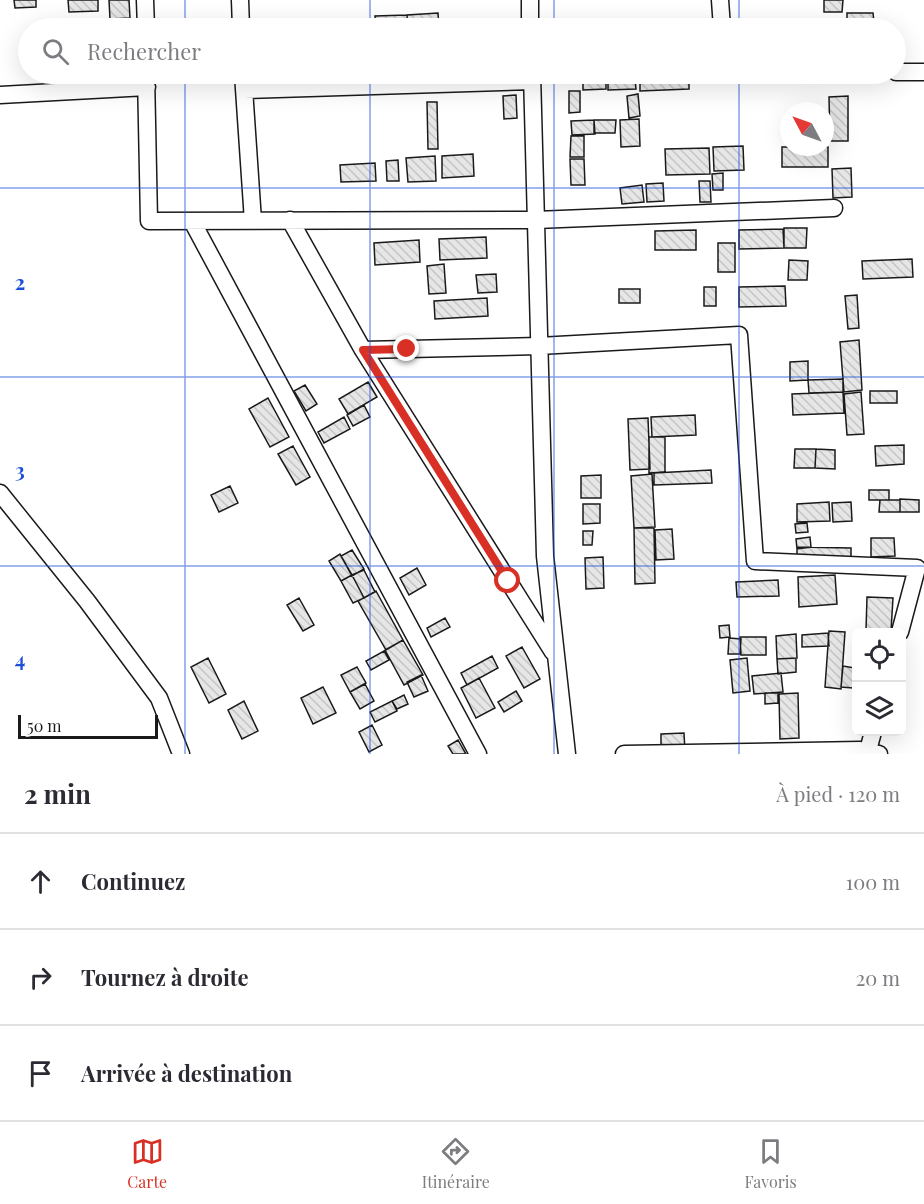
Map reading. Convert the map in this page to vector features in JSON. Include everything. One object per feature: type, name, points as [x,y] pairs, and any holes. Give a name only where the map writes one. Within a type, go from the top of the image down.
[{"type":"street","points":[[145,0],[146,18]]},
{"type":"street","points":[[240,0],[241,18]]},
{"type":"street","points":[[530,0],[530,18]]},
{"type":"street","points":[[720,0],[721,18]]},
{"type":"street","points":[[906,72],[924,72]]},
{"type":"street","points":[[0,95],[108,84]]},
{"type":"street","points":[[147,84],[150,221],[193,223],[253,220],[536,220],[834,208]]},
{"type":"street","points":[[244,84],[253,220]]},
{"type":"street","points":[[532,84],[545,556],[567,754]]},
{"type":"street","points":[[290,220],[363,350],[556,658]]},
{"type":"street","points":[[193,223],[478,754]]},
{"type":"street","points":[[363,350],[539,346],[739,335],[755,561],[917,568],[901,628]]},
{"type":"street","points":[[0,493],[87,601],[159,698],[181,754]]},
{"type":"street","points":[[624,754],[871,753],[873,736]]},
{"type":"building","points":[[14,0],[36,0],[36,7],[15,8]]},
{"type":"building","points":[[68,0],[98,0],[98,11],[69,12]]},
{"type":"building","points":[[109,0],[129,0],[130,18],[110,18]]},
{"type":"building","points":[[824,0],[843,0],[842,12],[824,12]]},
{"type":"building","points":[[438,13],[438,18],[407,18],[407,15]]},
{"type":"building","points":[[847,13],[873,13],[874,18],[847,18]]},
{"type":"building","points":[[407,15],[407,18],[375,18],[375,16]]},
{"type":"building","points":[[583,84],[606,84],[606,89],[583,90]]},
{"type":"building","points":[[608,84],[636,84],[636,89],[608,90]]},
{"type":"building","points":[[640,84],[689,84],[689,89],[640,91]]},
{"type":"building","points":[[569,91],[580,91],[580,112],[569,113]]},
{"type":"building","points":[[638,94],[640,116],[629,118],[627,96]]},
{"type":"building","points":[[516,95],[517,118],[504,119],[503,96]]},
{"type":"building","points":[[848,96],[848,141],[834,141],[834,102],[829,102],[829,97]]},
{"type":"building","points":[[427,102],[437,102],[438,149],[428,149]]},
{"type":"building","points":[[639,119],[640,146],[621,147],[620,120]]},
{"type":"building","points":[[594,120],[616,120],[615,133],[594,133]]},
{"type":"building","points":[[594,120],[595,134],[572,135],[571,121]]},
{"type":"building","points":[[571,136],[584,136],[584,157],[570,157]]},
{"type":"building","points":[[743,146],[744,170],[714,171],[713,147]]},
{"type":"building","points":[[709,148],[710,174],[666,175],[665,149]]},
{"type":"building","points":[[473,154],[474,176],[442,178],[442,156]]},
{"type":"building","points":[[435,156],[436,181],[408,182],[406,158]]},
{"type":"building","points":[[782,156],[828,156],[828,167],[782,167]]},
{"type":"building","points":[[570,159],[584,159],[585,185],[571,185]]},
{"type":"building","points":[[398,160],[399,181],[387,181],[386,161]]},
{"type":"building","points":[[375,163],[376,181],[341,182],[340,165]]},
{"type":"building","points":[[851,168],[852,197],[833,198],[832,169]]},
{"type":"building","points":[[723,173],[723,190],[713,190],[712,174]]},
{"type":"building","points":[[699,181],[710,181],[711,202],[700,202]]},
{"type":"building","points":[[663,183],[664,201],[647,202],[646,184]]},
{"type":"building","points":[[642,185],[644,202],[622,204],[620,188]]},
{"type":"building","points":[[784,228],[807,228],[806,248],[784,248]]},
{"type":"building","points":[[783,229],[784,248],[739,249],[739,230]]},
{"type":"building","points":[[696,230],[696,250],[655,250],[655,231]]},
{"type":"building","points":[[486,237],[487,258],[440,260],[439,239]]},
{"type":"building","points":[[419,240],[420,262],[375,265],[374,243]]},
{"type":"building","points":[[718,243],[735,243],[735,272],[718,272]]},
{"type":"building","points":[[912,259],[913,277],[863,279],[862,261]]},
{"type":"building","points":[[789,260],[808,261],[807,280],[788,280]]},
{"type":"building","points":[[444,264],[446,293],[429,294],[427,266]]},
{"type":"building","points":[[496,274],[497,292],[478,293],[476,275]]},
{"type":"building","points":[[785,286],[786,306],[739,307],[739,287]]},
{"type":"building","points":[[704,287],[716,287],[716,306],[704,306]]},
{"type":"building","points":[[619,289],[640,289],[640,303],[619,303]]},
{"type":"building","points":[[857,295],[859,328],[848,329],[845,296]]},
{"type":"building","points":[[487,298],[488,316],[435,319],[434,301]]},
{"type":"building","points":[[859,340],[862,390],[844,392],[840,342]]},
{"type":"building","points":[[808,361],[808,380],[790,381],[790,362]]},
{"type":"building","points":[[843,379],[843,392],[809,393],[808,380]]},
{"type":"building","points":[[368,382],[377,397],[348,414],[339,399]]},
{"type":"building","points":[[305,385],[317,404],[306,411],[294,391]]},
{"type":"building","points":[[870,391],[897,391],[897,403],[870,403]]},
{"type":"building","points":[[843,392],[844,413],[793,415],[792,394]]},
{"type":"building","points":[[861,392],[864,434],[847,435],[844,394]]},
{"type":"building","points":[[268,398],[289,437],[270,447],[249,409]]},
{"type":"building","points":[[364,405],[370,417],[353,426],[347,415]]},
{"type":"building","points":[[695,415],[696,435],[652,437],[651,417]]},
{"type":"building","points":[[344,417],[350,429],[324,443],[318,432]]},
{"type":"building","points":[[648,418],[650,469],[630,470],[628,419]]},
{"type":"building","points":[[649,437],[665,437],[665,472],[649,473]]},
{"type":"building","points":[[904,445],[904,464],[876,466],[875,446]]},
{"type":"building","points":[[293,446],[310,477],[296,485],[278,454]]},
{"type":"building","points":[[795,449],[816,449],[815,468],[794,468]]},
{"type":"building","points":[[816,449],[835,450],[835,469],[815,468]]},
{"type":"building","points":[[711,470],[712,483],[654,485],[654,473]]},
{"type":"building","points":[[652,474],[655,527],[634,528],[631,476]]},
{"type":"building","points":[[601,475],[601,498],[581,498],[581,476]]},
{"type":"building","points":[[230,486],[238,503],[219,512],[211,495]]},
{"type":"building","points":[[869,490],[889,490],[889,500],[869,500]]},
{"type":"building","points":[[900,499],[919,500],[919,512],[900,512]]},
{"type":"building","points":[[880,500],[900,500],[900,512],[879,512]]},
{"type":"building","points":[[829,502],[830,521],[797,522],[797,504]]},
{"type":"building","points":[[851,502],[852,521],[833,522],[832,503]]},
{"type":"building","points":[[583,504],[600,504],[600,523],[583,524]]},
{"type":"building","points":[[807,523],[808,532],[796,533],[795,524]]},
{"type":"building","points":[[634,528],[654,528],[655,583],[635,584]]},
{"type":"building","points":[[672,529],[674,559],[656,560],[655,530]]},
{"type":"building","points":[[583,531],[593,531],[592,545],[583,545]]},
{"type":"building","points":[[810,537],[811,547],[797,549],[796,539]]},
{"type":"building","points":[[871,538],[894,538],[895,556],[871,557]]},
{"type":"building","points":[[797,547],[851,548],[851,561],[797,560]]},
{"type":"building","points":[[352,550],[364,569],[352,576],[341,556]]},
{"type":"building","points":[[340,554],[352,575],[341,581],[329,561]]},
{"type":"building","points":[[603,557],[604,588],[586,589],[585,558]]},
{"type":"building","points":[[417,568],[426,585],[409,595],[400,578]]},
{"type":"building","points":[[364,570],[375,592],[364,598],[352,575]]},
{"type":"building","points":[[352,575],[364,598],[353,603],[341,581]]},
{"type":"building","points":[[835,575],[837,604],[799,607],[798,577]]},
{"type":"building","points":[[778,580],[779,596],[737,597],[736,582]]},
{"type":"building","points":[[376,591],[403,640],[386,650],[358,601]]},
{"type":"building","points":[[867,597],[893,598],[891,628],[866,628]]},
{"type":"building","points":[[299,598],[314,625],[303,631],[287,605]]},
{"type":"building","points":[[445,618],[450,627],[431,637],[427,628]]},
{"type":"building","points":[[729,625],[730,637],[720,638],[719,626]]},
{"type":"building","points":[[829,631],[845,632],[841,689],[825,687]]},
{"type":"building","points":[[828,633],[829,646],[802,647],[802,635]]},
{"type":"building","points":[[796,634],[797,658],[777,659],[776,636]]},
{"type":"building","points":[[740,637],[766,637],[766,655],[741,655]]},
{"type":"building","points":[[729,638],[741,639],[740,654],[728,654]]},
{"type":"building","points":[[403,640],[423,675],[404,685],[385,650]]},
{"type":"building","points":[[522,647],[540,679],[524,688],[506,656]]},
{"type":"building","points":[[384,651],[389,660],[371,670],[366,661]]},
{"type":"building","points":[[492,656],[498,668],[467,685],[461,673]]},
{"type":"building","points":[[208,658],[226,694],[209,703],[191,667]]},
{"type":"building","points":[[747,658],[750,691],[733,693],[730,660]]},
{"type":"building","points":[[796,658],[796,672],[778,674],[777,659]]},
{"type":"building","points":[[843,666],[852,668],[852,688],[841,687]]},
{"type":"building","points":[[357,667],[366,683],[350,692],[341,675]]},
{"type":"building","points":[[781,673],[783,692],[754,694],[752,676]]},
{"type":"building","points":[[421,675],[428,691],[414,697],[407,682]]},
{"type":"building","points":[[479,678],[495,708],[476,718],[461,688]]},
{"type":"building","points":[[365,684],[374,701],[360,709],[350,692]]},
{"type":"building","points":[[323,687],[336,713],[313,724],[301,698]]},
{"type":"building","points":[[516,691],[522,701],[504,712],[498,702]]},
{"type":"building","points":[[765,693],[778,693],[778,703],[765,704]]},
{"type":"building","points":[[798,693],[799,738],[780,739],[779,694]]},
{"type":"building","points":[[404,695],[408,704],[397,709],[392,701]]},
{"type":"building","points":[[244,701],[258,731],[242,739],[228,710]]},
{"type":"building","points":[[392,701],[397,711],[375,722],[370,712]]},
{"type":"building","points":[[372,725],[382,745],[369,752],[359,732]]},
{"type":"building","points":[[684,733],[685,752],[661,753],[661,734]]},
{"type":"building","points":[[458,740],[466,754],[453,754],[448,746]]},
{"type":"route","points":[[407,349],[363,350],[508,581]]}]
